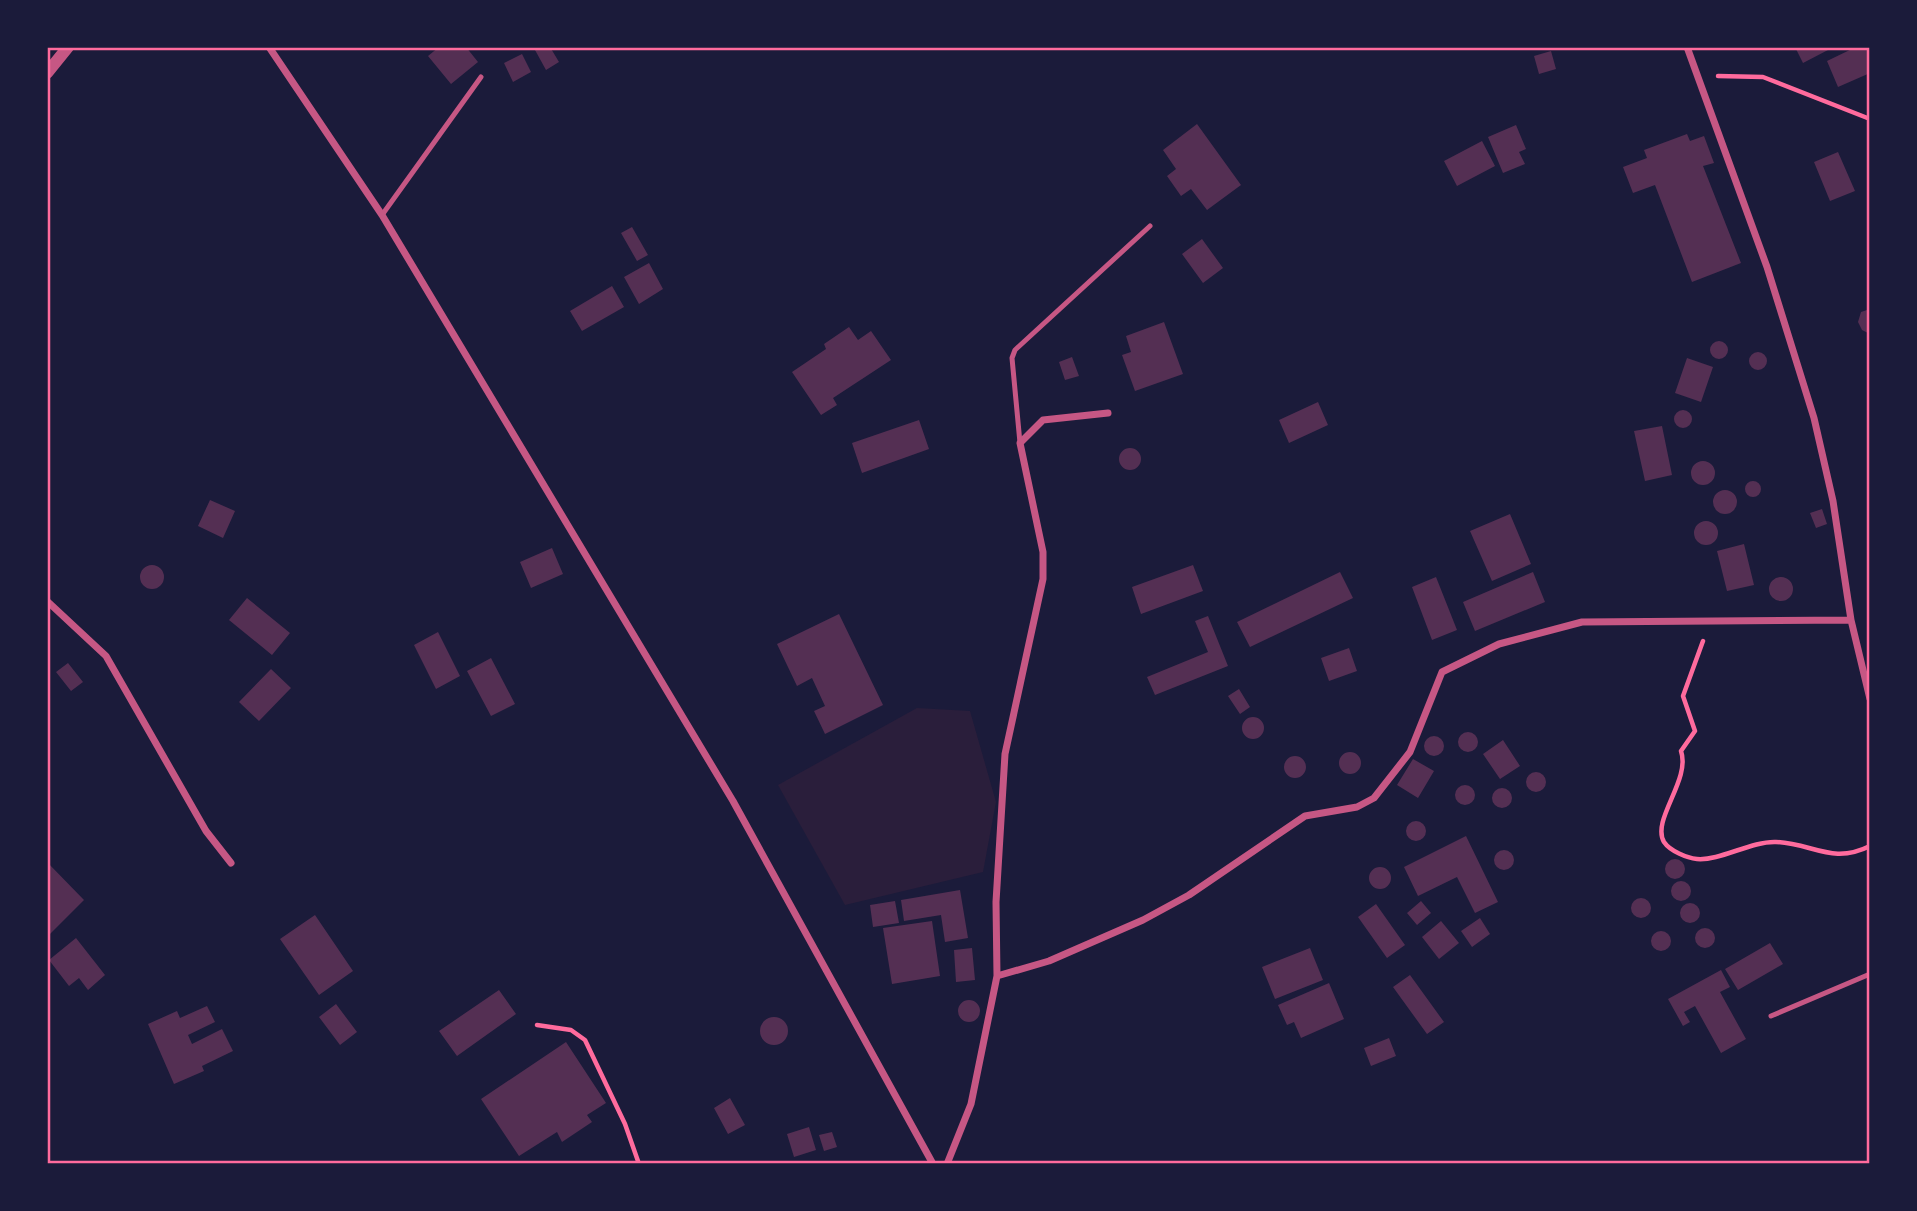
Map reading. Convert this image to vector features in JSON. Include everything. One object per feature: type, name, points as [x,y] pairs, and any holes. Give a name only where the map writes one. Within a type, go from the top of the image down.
[{"type":"street","points":[[47,72],[68,47]]},
{"type":"street","points":[[269,47],[382,215],[733,801],[933,1164]]},
{"type":"street","points":[[1687,47],[1767,267],[1814,418],[1833,501],[1851,620],[1870,699]]},
{"type":"street","points":[[947,1164],[971,1104],[997,976],[996,902],[1005,754],[1043,579],[1043,552],[1020,443],[1043,420],[1108,413]]},
{"type":"street","points":[[47,601],[106,656],[206,831],[231,863]]},
{"type":"street","points":[[997,976],[1049,961],[1143,920],[1189,895],[1305,816],[1357,807],[1374,798],[1410,752],[1442,672],[1461,661],[1537,631],[1582,622],[1851,620]]},
{"type":"lane","points":[[382,215],[481,77]]},
{"type":"lane","points":[[1020,443],[1012,358],[1015,350],[1150,226]]},
{"type":"lane","points":[[1771,1016],[1870,974]]},
{"type":"path","points":[[1698,79],[1731,74],[1763,77],[1870,120]]},
{"type":"path","points":[[1724,619],[1708,628],[1683,696],[1695,731],[1681,751],[1685,764],[1661,827],[1664,842],[1675,852],[1699,859],[1777,842],[1826,854],[1855,853],[1870,846]]},
{"type":"path","points":[[537,1025],[571,1030],[585,1040],[625,1125],[639,1164]]},
{"type":"shaded area","points":[[917,708],[970,711],[996,802],[983,872],[845,905],[778,785]]},
{"type":"building","points":[[439,47],[466,47],[478,62],[451,84],[428,56]]},
{"type":"building","points":[[550,47],[559,62],[546,70],[535,50]]},
{"type":"building","points":[[1795,47],[1826,47],[1828,50],[1803,63]]},
{"type":"building","points":[[1856,47],[1870,47],[1870,73],[1838,87],[1827,61]]},
{"type":"building","points":[[1551,51],[1556,69],[1539,74],[1534,56]]},
{"type":"building","points":[[522,54],[531,72],[513,82],[504,63]]},
{"type":"building","points":[[1197,124],[1241,185],[1207,210],[1191,189],[1181,196],[1167,176],[1176,169],[1163,150]]},
{"type":"building","points":[[1516,125],[1526,149],[1519,152],[1525,164],[1503,173],[1488,137]]},
{"type":"building","points":[[1687,134],[1690,141],[1704,136],[1714,163],[1703,166],[1741,263],[1692,282],[1655,185],[1633,193],[1623,167],[1647,158],[1644,150]]},
{"type":"building","points":[[1482,141],[1495,166],[1457,186],[1444,161]]},
{"type":"building","points":[[1838,152],[1855,191],[1830,201],[1814,162]]},
{"type":"building","points":[[632,227],[648,255],[637,261],[621,233]]},
{"type":"building","points":[[1202,239],[1223,268],[1203,283],[1182,254]]},
{"type":"building","points":[[649,263],[663,289],[639,304],[624,277]]},
{"type":"building","points":[[612,286],[624,307],[582,331],[570,311]]},
{"type":"building","points":[[1870,309],[1870,334],[1862,330],[1858,322],[1861,312]]},
{"type":"building","points":[[1164,322],[1183,374],[1135,391],[1122,355],[1131,352],[1126,336]]},
{"type":"building","points":[[849,327],[858,340],[871,331],[891,360],[833,398],[837,405],[821,415],[792,372],[826,349],[824,344]]},
{"type":"building","points":[[1719,341],[1725,344],[1728,350],[1725,356],[1719,359],[1713,356],[1710,350],[1713,344]]},
{"type":"building","points":[[1758,352],[1764,355],[1767,361],[1764,367],[1758,370],[1752,367],[1749,361],[1752,355]]},
{"type":"building","points":[[1072,357],[1079,376],[1065,380],[1059,362]]},
{"type":"building","points":[[1687,358],[1713,367],[1701,402],[1675,393]]},
{"type":"building","points":[[1318,402],[1328,425],[1289,443],[1279,420]]},
{"type":"building","points":[[1683,410],[1689,413],[1692,419],[1689,425],[1683,428],[1677,425],[1674,419],[1677,413]]},
{"type":"building","points":[[919,420],[929,449],[862,473],[852,443]]},
{"type":"building","points":[[1662,426],[1672,475],[1645,481],[1634,431]]},
{"type":"building","points":[[1130,448],[1138,451],[1141,459],[1138,467],[1130,470],[1122,467],[1119,459],[1122,451]]},
{"type":"building","points":[[1703,461],[1712,464],[1715,473],[1712,482],[1703,485],[1694,482],[1691,473],[1694,464]]},
{"type":"building","points":[[1753,481],[1761,489],[1753,497],[1745,489]]},
{"type":"building","points":[[1725,490],[1734,493],[1737,502],[1734,511],[1725,514],[1716,511],[1713,502],[1716,493]]},
{"type":"building","points":[[210,500],[235,511],[223,538],[198,526]]},
{"type":"building","points":[[1822,509],[1827,524],[1816,528],[1810,513]]},
{"type":"building","points":[[1510,514],[1531,564],[1492,581],[1470,531]]},
{"type":"building","points":[[1706,521],[1715,524],[1718,533],[1715,542],[1706,545],[1697,542],[1694,533],[1697,524]]},
{"type":"building","points":[[1744,544],[1754,585],[1727,591],[1717,551]]},
{"type":"building","points":[[552,548],[563,574],[531,588],[520,562]]},
{"type":"building","points":[[152,565],[161,568],[164,577],[161,586],[152,589],[143,586],[140,577],[143,568]]},
{"type":"building","points":[[1193,565],[1203,591],[1141,614],[1132,587]]},
{"type":"building","points":[[1340,572],[1353,598],[1250,647],[1237,622]]},
{"type":"building","points":[[1533,572],[1545,602],[1475,631],[1463,602]]},
{"type":"building","points":[[1436,577],[1457,630],[1432,640],[1412,587]]},
{"type":"building","points":[[1781,577],[1790,580],[1793,589],[1790,598],[1781,601],[1772,598],[1769,589],[1772,580]]},
{"type":"building","points":[[247,598],[290,633],[272,655],[229,620]]},
{"type":"building","points":[[839,614],[883,705],[825,734],[814,711],[825,706],[812,678],[797,686],[777,644]]},
{"type":"building","points":[[1208,616],[1228,666],[1155,695],[1147,677],[1208,652],[1195,621]]},
{"type":"building","points":[[438,632],[460,676],[436,689],[414,645]]},
{"type":"building","points":[[1349,648],[1357,671],[1329,681],[1321,658]]},
{"type":"building","points":[[491,658],[515,704],[491,716],[467,671]]},
{"type":"building","points":[[68,663],[83,682],[71,691],[56,672]]},
{"type":"building","points":[[271,669],[291,688],[259,721],[239,702]]},
{"type":"building","points":[[1239,689],[1250,707],[1240,714],[1228,696]]},
{"type":"building","points":[[1253,717],[1261,720],[1264,728],[1261,736],[1253,739],[1245,736],[1242,728],[1245,720]]},
{"type":"building","points":[[1468,732],[1475,735],[1478,742],[1475,749],[1468,752],[1461,749],[1458,742],[1461,735]]},
{"type":"building","points":[[1434,736],[1441,739],[1444,746],[1441,753],[1434,756],[1427,753],[1424,746],[1427,739]]},
{"type":"building","points":[[1503,740],[1520,766],[1500,779],[1483,754]]},
{"type":"building","points":[[1350,752],[1358,755],[1361,763],[1358,771],[1350,774],[1342,771],[1339,763],[1342,755]]},
{"type":"building","points":[[1295,756],[1303,759],[1306,767],[1303,775],[1295,778],[1287,775],[1284,767],[1287,759]]},
{"type":"building","points":[[1413,759],[1434,771],[1418,798],[1397,785]]},
{"type":"building","points":[[1536,772],[1543,775],[1546,782],[1543,789],[1536,792],[1529,789],[1526,782],[1529,775]]},
{"type":"building","points":[[1465,785],[1472,788],[1475,795],[1472,802],[1465,805],[1458,802],[1455,795],[1458,788]]},
{"type":"building","points":[[1502,788],[1509,791],[1512,798],[1509,805],[1502,808],[1495,805],[1492,798],[1495,791]]},
{"type":"building","points":[[1416,821],[1423,824],[1426,831],[1423,838],[1416,841],[1409,838],[1406,831],[1409,824]]},
{"type":"building","points":[[1466,836],[1498,902],[1475,913],[1457,877],[1418,896],[1404,867]]},
{"type":"building","points":[[1504,850],[1511,853],[1514,860],[1511,867],[1504,870],[1497,867],[1494,860],[1497,853]]},
{"type":"building","points":[[1675,859],[1682,862],[1685,869],[1682,876],[1675,879],[1668,876],[1665,869],[1668,862]]},
{"type":"building","points":[[47,862],[84,900],[47,937]]},
{"type":"building","points":[[1380,867],[1388,870],[1391,878],[1388,886],[1380,889],[1372,886],[1369,878],[1372,870]]},
{"type":"building","points":[[1681,881],[1688,884],[1691,891],[1688,898],[1681,901],[1674,898],[1671,891],[1674,884]]},
{"type":"building","points":[[960,890],[968,938],[945,942],[941,915],[904,921],[901,900]]},
{"type":"building","points":[[1641,898],[1648,901],[1651,908],[1648,915],[1641,918],[1634,915],[1631,908],[1634,901]]},
{"type":"building","points":[[895,901],[899,923],[873,927],[870,905]]},
{"type":"building","points":[[1421,901],[1431,913],[1417,925],[1407,913]]},
{"type":"building","points":[[1690,903],[1697,906],[1700,913],[1697,920],[1690,923],[1683,920],[1680,913],[1683,906]]},
{"type":"building","points":[[1376,904],[1405,945],[1387,958],[1358,917]]},
{"type":"building","points":[[315,915],[353,971],[319,995],[280,939]]},
{"type":"building","points":[[1480,918],[1490,934],[1472,947],[1461,931]]},
{"type":"building","points":[[932,921],[940,976],[892,984],[883,928]]},
{"type":"building","points":[[1441,921],[1459,943],[1439,959],[1422,937]]},
{"type":"building","points":[[1705,928],[1712,931],[1715,938],[1712,945],[1705,948],[1698,945],[1695,938],[1698,931]]},
{"type":"building","points":[[1661,931],[1668,934],[1671,941],[1668,948],[1661,951],[1654,948],[1651,941],[1654,934]]},
{"type":"building","points":[[76,938],[105,975],[88,990],[79,978],[69,986],[49,960]]},
{"type":"building","points":[[1770,943],[1783,964],[1738,990],[1725,969]]},
{"type":"building","points":[[972,948],[975,980],[956,982],[954,950]]},
{"type":"building","points":[[1310,948],[1323,980],[1275,999],[1262,967]]},
{"type":"building","points":[[1721,970],[1730,987],[1720,992],[1746,1039],[1721,1053],[1695,1006],[1684,1012],[1690,1022],[1683,1026],[1668,999]]},
{"type":"building","points":[[1410,975],[1444,1022],[1427,1034],[1393,987]]},
{"type":"building","points":[[1329,983],[1344,1019],[1301,1038],[1294,1022],[1287,1025],[1278,1005]]},
{"type":"building","points":[[499,990],[516,1014],[457,1056],[439,1031]]},
{"type":"building","points":[[969,1000],[977,1003],[980,1011],[977,1019],[969,1022],[961,1019],[958,1011],[961,1003]]},
{"type":"building","points":[[336,1004],[357,1032],[340,1045],[319,1017]]},
{"type":"building","points":[[207,1006],[215,1022],[188,1035],[192,1044],[222,1029],[233,1051],[202,1066],[204,1071],[174,1084],[148,1024],[177,1011],[180,1018]]},
{"type":"building","points":[[774,1017],[784,1021],[788,1031],[784,1041],[774,1045],[764,1041],[760,1031],[764,1021]]},
{"type":"building","points":[[1389,1038],[1396,1056],[1371,1066],[1364,1048]]},
{"type":"building","points":[[566,1042],[606,1103],[587,1115],[592,1122],[562,1142],[557,1132],[519,1156],[481,1099]]},
{"type":"building","points":[[730,1098],[745,1125],[728,1134],[714,1108]]},
{"type":"building","points":[[809,1127],[816,1150],[794,1157],[787,1134]]},
{"type":"building","points":[[832,1132],[837,1147],[824,1151],[819,1135]]}]
